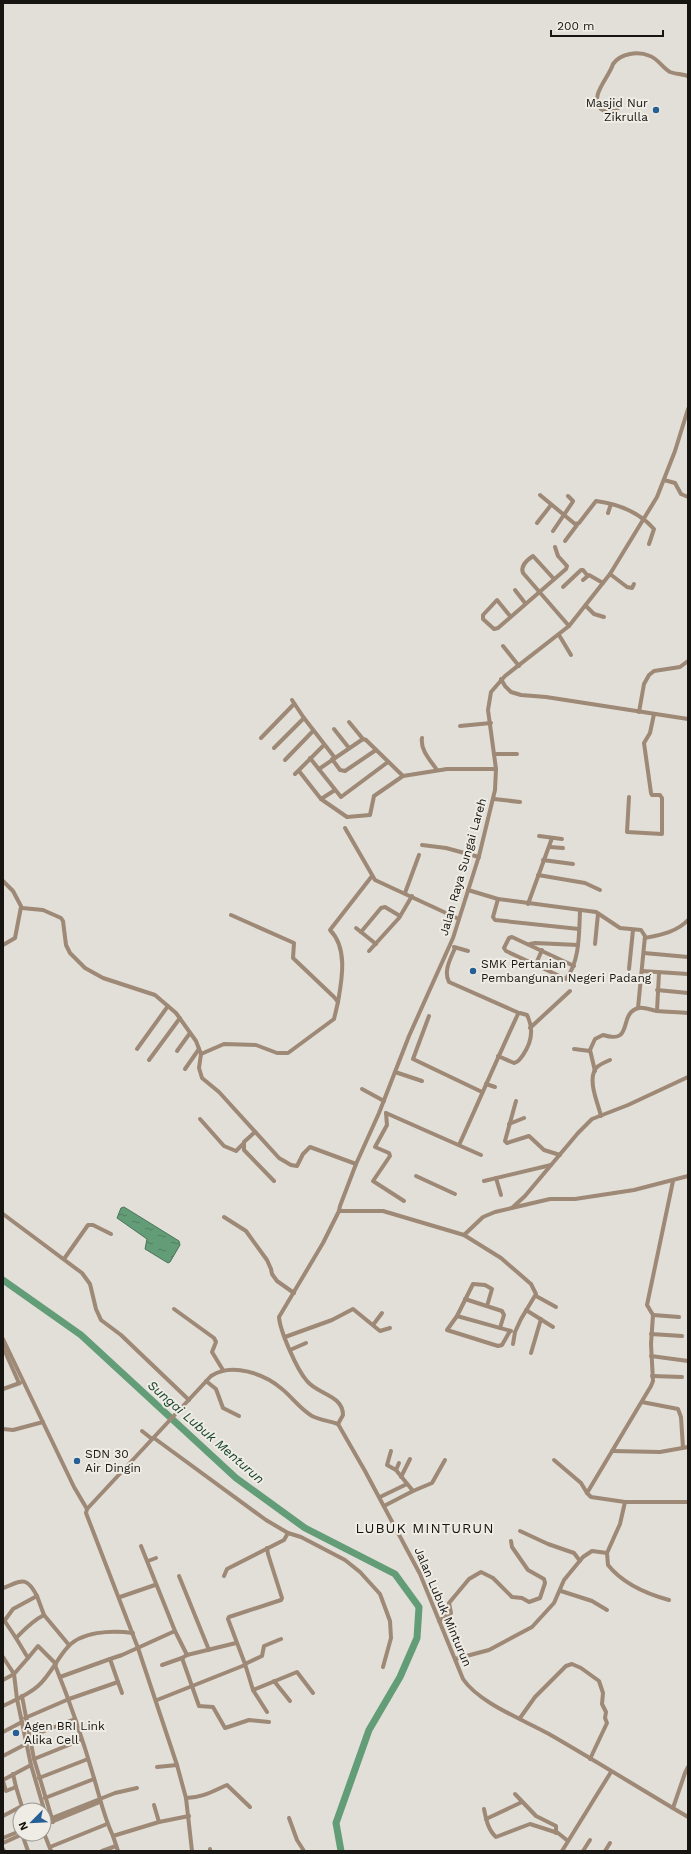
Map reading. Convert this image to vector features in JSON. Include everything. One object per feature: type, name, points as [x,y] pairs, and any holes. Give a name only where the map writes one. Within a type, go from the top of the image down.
[{"type":"street","points":[[621,106],[609,112],[604,111],[599,107],[597,98],[616,59],[625,55],[638,54],[651,56],[670,72],[688,76]]},
{"type":"street","name":"Jalan Raya Sungai Lareh","points":[[338,1424],[343,1415],[339,1404],[306,1381],[284,1337],[279,1316],[294,1293],[339,1211],[356,1164],[380,1111],[409,1036],[450,945],[459,919],[479,857],[494,799],[496,769],[491,723],[488,710],[489,697],[501,679],[569,626],[610,574],[645,519],[657,497],[688,409]]},
{"type":"street","points":[[664,480],[675,483],[681,494],[688,497]]},
{"type":"street","points":[[540,495],[577,525]]},
{"type":"street","points":[[553,531],[573,502],[568,496]]},
{"type":"street","points":[[565,541],[594,502],[611,504],[632,511],[645,519],[654,530],[649,544]]},
{"type":"street","points":[[608,513],[611,504]]},
{"type":"street","points":[[537,523],[551,505]]},
{"type":"street","points":[[510,616],[497,600],[482,614],[483,619],[495,629],[554,579],[567,566],[558,556],[555,547]]},
{"type":"street","points":[[554,579],[535,557],[531,557],[526,561],[522,571],[569,626]]},
{"type":"street","points":[[563,587],[581,570],[587,575],[603,583]]},
{"type":"street","points":[[610,574],[627,587],[632,588],[634,584]]},
{"type":"street","points":[[583,580],[587,575]]},
{"type":"street","points":[[514,590],[525,603]]},
{"type":"street","points":[[586,606],[594,614],[604,617]]},
{"type":"street","points":[[559,635],[572,655]]},
{"type":"street","points":[[503,646],[519,666]]},
{"type":"street","points":[[638,712],[644,684],[649,675],[654,671],[680,667],[688,661]]},
{"type":"street","points":[[501,679],[511,692],[521,695],[546,697],[688,719]]},
{"type":"street","points":[[261,738],[293,702],[334,758],[340,770],[345,771],[376,750]]},
{"type":"street","points":[[629,797],[627,832],[662,834],[662,798],[659,795],[651,794],[644,743],[650,732],[654,714]]},
{"type":"street","points":[[274,748],[304,718]]},
{"type":"street","points":[[349,722],[363,739],[366,740],[403,776]]},
{"type":"street","points":[[460,726],[491,723]]},
{"type":"street","points":[[334,729],[349,748]]},
{"type":"street","points":[[285,760],[313,731]]},
{"type":"street","points":[[422,738],[422,746],[437,770]]},
{"type":"street","points":[[320,769],[363,739]]},
{"type":"street","points":[[324,745],[297,772],[321,799],[347,817],[369,816],[371,814],[374,796],[403,776],[437,770],[496,769]]},
{"type":"street","points":[[494,754],[517,754]]},
{"type":"street","points":[[310,758],[320,769],[339,796],[342,796],[388,762]]},
{"type":"street","points":[[321,799],[335,790]]},
{"type":"street","points":[[494,799],[520,802]]},
{"type":"street","points":[[345,828],[372,876],[379,883],[412,896],[459,919]]},
{"type":"street","points":[[539,836],[562,839]]},
{"type":"street","points":[[528,904],[552,838]]},
{"type":"street","points":[[422,845],[446,848],[479,857]]},
{"type":"street","points":[[550,847],[563,848]]},
{"type":"street","points":[[404,893],[419,855]]},
{"type":"street","points":[[544,860],[573,864]]},
{"type":"street","points":[[538,875],[585,883],[600,890]]},
{"type":"street","points":[[186,1069],[200,1051],[224,1044],[256,1045],[276,1053],[288,1053],[334,1018],[343,973],[339,941],[330,930],[372,876]]},
{"type":"street","points":[[3,881],[13,891],[22,907],[15,938],[3,945]]},
{"type":"street","points":[[468,890],[498,899],[596,912],[620,928],[641,930],[645,938],[638,1008],[628,1018],[623,1032],[619,1037],[613,1038],[603,1035],[597,1037],[590,1051],[595,1071],[593,1085],[601,1116]]},
{"type":"street","points":[[369,951],[400,916],[412,896]]},
{"type":"street","points":[[498,899],[493,917],[495,920],[580,929]]},
{"type":"street","points":[[22,907],[43,910],[61,918],[63,921],[66,945],[70,953],[85,968],[103,978],[156,995],[168,1006],[180,1018],[200,1051],[199,1068],[202,1078],[219,1092],[279,1158],[294,1167],[299,1164],[303,1154],[310,1148],[356,1164]]},
{"type":"street","points":[[361,932],[381,908],[385,908],[400,916]]},
{"type":"street","points":[[574,966],[530,944],[511,937],[504,949],[536,966],[564,979],[566,978],[574,966],[580,929],[580,911]]},
{"type":"street","points":[[596,944],[598,914]]},
{"type":"street","points":[[231,915],[291,941],[294,945],[293,958],[338,1002]]},
{"type":"street","points":[[645,938],[668,932],[681,926],[688,920]]},
{"type":"street","points":[[356,928],[376,944]]},
{"type":"street","points":[[629,969],[633,930]]},
{"type":"street","points":[[530,944],[578,945]]},
{"type":"street","points":[[450,945],[468,951]]},
{"type":"street","points":[[456,948],[447,970],[446,976],[449,982],[519,1013],[527,1015],[532,1034],[530,1045],[519,1061],[514,1063],[498,1056]]},
{"type":"street","points":[[536,966],[542,950]]},
{"type":"street","points":[[644,953],[688,957]]},
{"type":"street","points":[[642,971],[688,974]]},
{"type":"street","points":[[657,1011],[658,973]]},
{"type":"street","points":[[658,990],[688,993]]},
{"type":"street","points":[[530,1028],[570,991]]},
{"type":"street","points":[[137,1049],[168,1006]]},
{"type":"street","points":[[638,1008],[688,1013]]},
{"type":"street","points":[[460,1145],[498,1056],[519,1013]]},
{"type":"street","points":[[429,1016],[413,1059],[482,1092]]},
{"type":"street","points":[[149,1060],[180,1018]]},
{"type":"street","points":[[177,1051],[190,1033]]},
{"type":"street","points":[[574,1049],[590,1051]]},
{"type":"street","points":[[595,1071],[597,1067],[610,1060]]},
{"type":"street","points":[[395,1072],[422,1081]]},
{"type":"street","points":[[512,1208],[525,1196],[578,1133],[592,1119],[628,1106],[688,1077]]},
{"type":"street","points":[[486,1084],[495,1087]]},
{"type":"street","points":[[362,1089],[384,1101]]},
{"type":"street","points":[[516,1102],[504,1140],[506,1142],[515,1141],[529,1136],[544,1150],[560,1155]]},
{"type":"street","points":[[380,1111],[481,1155]]},
{"type":"street","points":[[386,1113],[387,1124],[375,1147],[389,1153],[390,1156],[373,1181],[404,1201]]},
{"type":"street","points":[[509,1124],[524,1118]]},
{"type":"street","points":[[200,1119],[226,1148],[236,1151],[255,1132]]},
{"type":"street","points":[[243,1144],[246,1152],[274,1181]]},
{"type":"street","points":[[484,1181],[552,1165]]},
{"type":"street","points":[[416,1176],[455,1194]]},
{"type":"street","points":[[464,1235],[489,1214],[550,1199],[575,1199],[603,1196],[673,1181],[688,1176]]},
{"type":"street","points":[[496,1178],[501,1195]]},
{"type":"street","points":[[586,1493],[642,1402],[653,1381],[651,1334],[653,1315],[647,1305],[673,1181]]},
{"type":"street","points":[[339,1211],[383,1211],[464,1235],[501,1258],[525,1278],[533,1287],[536,1296],[556,1307]]},
{"type":"street","points":[[3,1214],[82,1273],[90,1284],[96,1309],[101,1320],[188,1402]]},
{"type":"street","points":[[224,1217],[246,1231],[267,1260],[276,1281],[294,1293]]},
{"type":"street","points":[[64,1259],[88,1225],[93,1225],[111,1234]]},
{"type":"street","points":[[487,1306],[492,1291],[490,1287],[472,1284],[457,1316],[448,1328],[448,1331],[495,1346],[500,1346],[510,1331]]},
{"type":"street","points":[[513,1344],[515,1332],[526,1310],[536,1296]]},
{"type":"street","points":[[465,1299],[503,1312],[504,1315],[500,1328]]},
{"type":"street","points":[[174,1309],[214,1338],[215,1344],[212,1348],[212,1352],[223,1370]]},
{"type":"street","points":[[284,1337],[332,1320],[353,1309],[382,1331],[390,1328]]},
{"type":"street","points":[[526,1310],[553,1327]]},
{"type":"street","points":[[373,1325],[382,1314]]},
{"type":"street","points":[[653,1315],[679,1317]]},
{"type":"street","points":[[457,1316],[515,1332]]},
{"type":"street","points":[[531,1352],[541,1319]]},
{"type":"street","points":[[651,1334],[682,1336]]},
{"type":"street","points":[[3,1339],[74,1487],[87,1509],[86,1513],[120,1597],[157,1700],[177,1765],[186,1798],[192,1851]]},
{"type":"street","points":[[290,1350],[306,1343]]},
{"type":"street","points":[[3,1347],[19,1383]]},
{"type":"street","points":[[651,1356],[688,1361]]},
{"type":"street","points":[[87,1509],[206,1381],[215,1373],[223,1370],[236,1370],[268,1380],[282,1389],[311,1415],[338,1424]]},
{"type":"street","points":[[652,1376],[682,1377]]},
{"type":"street","points":[[206,1381],[216,1389],[223,1408],[239,1416]]},
{"type":"street","points":[[3,1389],[24,1382]]},
{"type":"street","points":[[612,1451],[660,1452],[686,1448],[681,1417],[678,1409],[642,1402]]},
{"type":"street","points":[[3,1429],[13,1430],[43,1422]]},
{"type":"street","name":"Jalan Lubuk Minturun","points":[[338,1424],[380,1497],[420,1574],[463,1679],[473,1691],[688,1818]]},
{"type":"street","points":[[142,1431],[241,1503],[288,1533],[301,1537],[345,1560],[360,1572],[380,1594],[387,1609],[390,1621],[390,1638],[383,1667]]},
{"type":"street","points":[[391,1451],[386,1464],[396,1470],[413,1491]]},
{"type":"street","points":[[401,1477],[410,1459]]},
{"type":"street","points":[[384,1506],[432,1483],[445,1460]]},
{"type":"street","points":[[554,1460],[581,1483],[586,1493],[591,1497],[625,1502],[688,1502]]},
{"type":"street","points":[[396,1470],[399,1463]]},
{"type":"street","points":[[380,1497],[407,1484]]},
{"type":"street","points":[[625,1502],[620,1524],[607,1552],[608,1565],[631,1584],[643,1591],[669,1600]]},
{"type":"street","points":[[520,1531],[548,1544],[574,1553],[580,1561]]},
{"type":"street","points":[[224,1576],[227,1569],[284,1540],[288,1533]]},
{"type":"street","points":[[439,1621],[451,1612],[449,1603],[466,1582],[481,1572],[493,1578],[512,1597],[522,1598],[529,1602],[540,1598],[545,1584],[544,1579],[528,1570],[512,1547],[511,1541]]},
{"type":"street","points":[[141,1546],[156,1585],[187,1656]]},
{"type":"street","points":[[267,1548],[282,1598],[229,1618],[228,1621],[245,1664],[253,1690],[267,1712]]},
{"type":"street","points":[[455,1659],[489,1650],[532,1627],[554,1603],[561,1591],[564,1580],[580,1561],[592,1551],[607,1552]]},
{"type":"street","points":[[148,1561],[156,1558]]},
{"type":"street","points":[[179,1576],[209,1650]]},
{"type":"street","points":[[3,1588],[23,1580],[31,1585],[44,1615],[69,1645]]},
{"type":"street","points":[[120,1597],[156,1585]]},
{"type":"street","points":[[561,1591],[592,1600],[607,1610]]},
{"type":"street","points":[[28,1658],[4,1620],[13,1609],[37,1596]]},
{"type":"street","points":[[16,1638],[28,1624],[44,1615]]},
{"type":"street","points":[[3,1706],[38,1686],[69,1645],[88,1635],[102,1632],[121,1631],[133,1633]]},
{"type":"street","points":[[60,1678],[138,1648],[176,1631]]},
{"type":"street","points":[[157,1700],[262,1656],[264,1646],[281,1639]]},
{"type":"street","points":[[162,1665],[187,1656],[236,1643]]},
{"type":"street","points":[[3,1680],[14,1674],[38,1646],[55,1664],[69,1699],[94,1778],[99,1801],[118,1851]]},
{"type":"street","points":[[3,1657],[14,1674],[17,1699],[30,1765],[42,1802]]},
{"type":"street","points":[[182,1658],[198,1705],[201,1707],[213,1707],[225,1728],[248,1720],[269,1722]]},
{"type":"street","points":[[110,1659],[122,1693]]},
{"type":"street","points":[[520,1718],[535,1697],[566,1666],[572,1664],[581,1668],[599,1681],[603,1693],[602,1704],[606,1712],[605,1718],[607,1723],[590,1759]]},
{"type":"street","points":[[253,1690],[299,1672],[313,1694]]},
{"type":"street","points":[[274,1681],[290,1701]]},
{"type":"street","points":[[25,1718],[69,1699],[118,1682]]},
{"type":"street","points":[[22,1696],[29,1738],[46,1802]]},
{"type":"street","points":[[29,1738],[75,1719]]},
{"type":"street","points":[[3,1732],[22,1722]]},
{"type":"street","points":[[34,1758],[82,1740]]},
{"type":"street","points":[[3,1756],[26,1744]]},
{"type":"street","points":[[39,1778],[88,1759]]},
{"type":"street","points":[[16,1787],[5,1792],[3,1780],[30,1765]]},
{"type":"street","points":[[157,1767],[177,1765]]},
{"type":"street","points":[[673,1808],[688,1767]]},
{"type":"street","points":[[562,1851],[611,1772]]},
{"type":"street","points":[[13,1774],[21,1802]]},
{"type":"street","points":[[45,1798],[94,1778]]},
{"type":"street","points":[[186,1798],[193,1799],[227,1785],[250,1807]]},
{"type":"street","points":[[52,1820],[115,1793],[137,1788]]},
{"type":"street","points":[[515,1794],[536,1816],[556,1826],[556,1833]]},
{"type":"street","points":[[486,1819],[522,1802]]},
{"type":"street","points":[[154,1805],[159,1822]]},
{"type":"street","points":[[484,1809],[492,1834],[496,1837],[530,1824],[556,1833],[568,1841]]},
{"type":"street","points":[[113,1836],[159,1822],[189,1816]]},
{"type":"street","points":[[289,1818],[297,1840],[304,1851]]},
{"type":"street","points":[[50,1849],[107,1824]]},
{"type":"street","points":[[583,1851],[590,1840]]},
{"type":"street","points":[[605,1851],[610,1843]]},
{"type":"street","points":[[102,1851],[116,1846]]},
{"type":"water","points":[[124,1207],[179,1241],[180,1245],[170,1262],[168,1263],[145,1249],[147,1239],[117,1218],[121,1208]]},
{"type":"waterway","name":"Sungai Lubuk Menturun","points":[[3,1280],[81,1335],[236,1478],[305,1528],[395,1574],[419,1607],[417,1638],[400,1677],[369,1730],[336,1823],[341,1851]]},
{"type":"place","name":"Masjid Nur Zikrulla","points":[[656,110]]},
{"type":"place","name":"SMK Pertanian Pembangunan Negeri Padang","points":[[473,971]]},
{"type":"place","name":"SDN 30 Air Dingin","points":[[77,1461]]},
{"type":"place","name":"Agen BRI Link Alika Cell","points":[[16,1733]]},
{"type":"district","name":"LUBUK MINTURUN","points":[[425,1528]]}]
